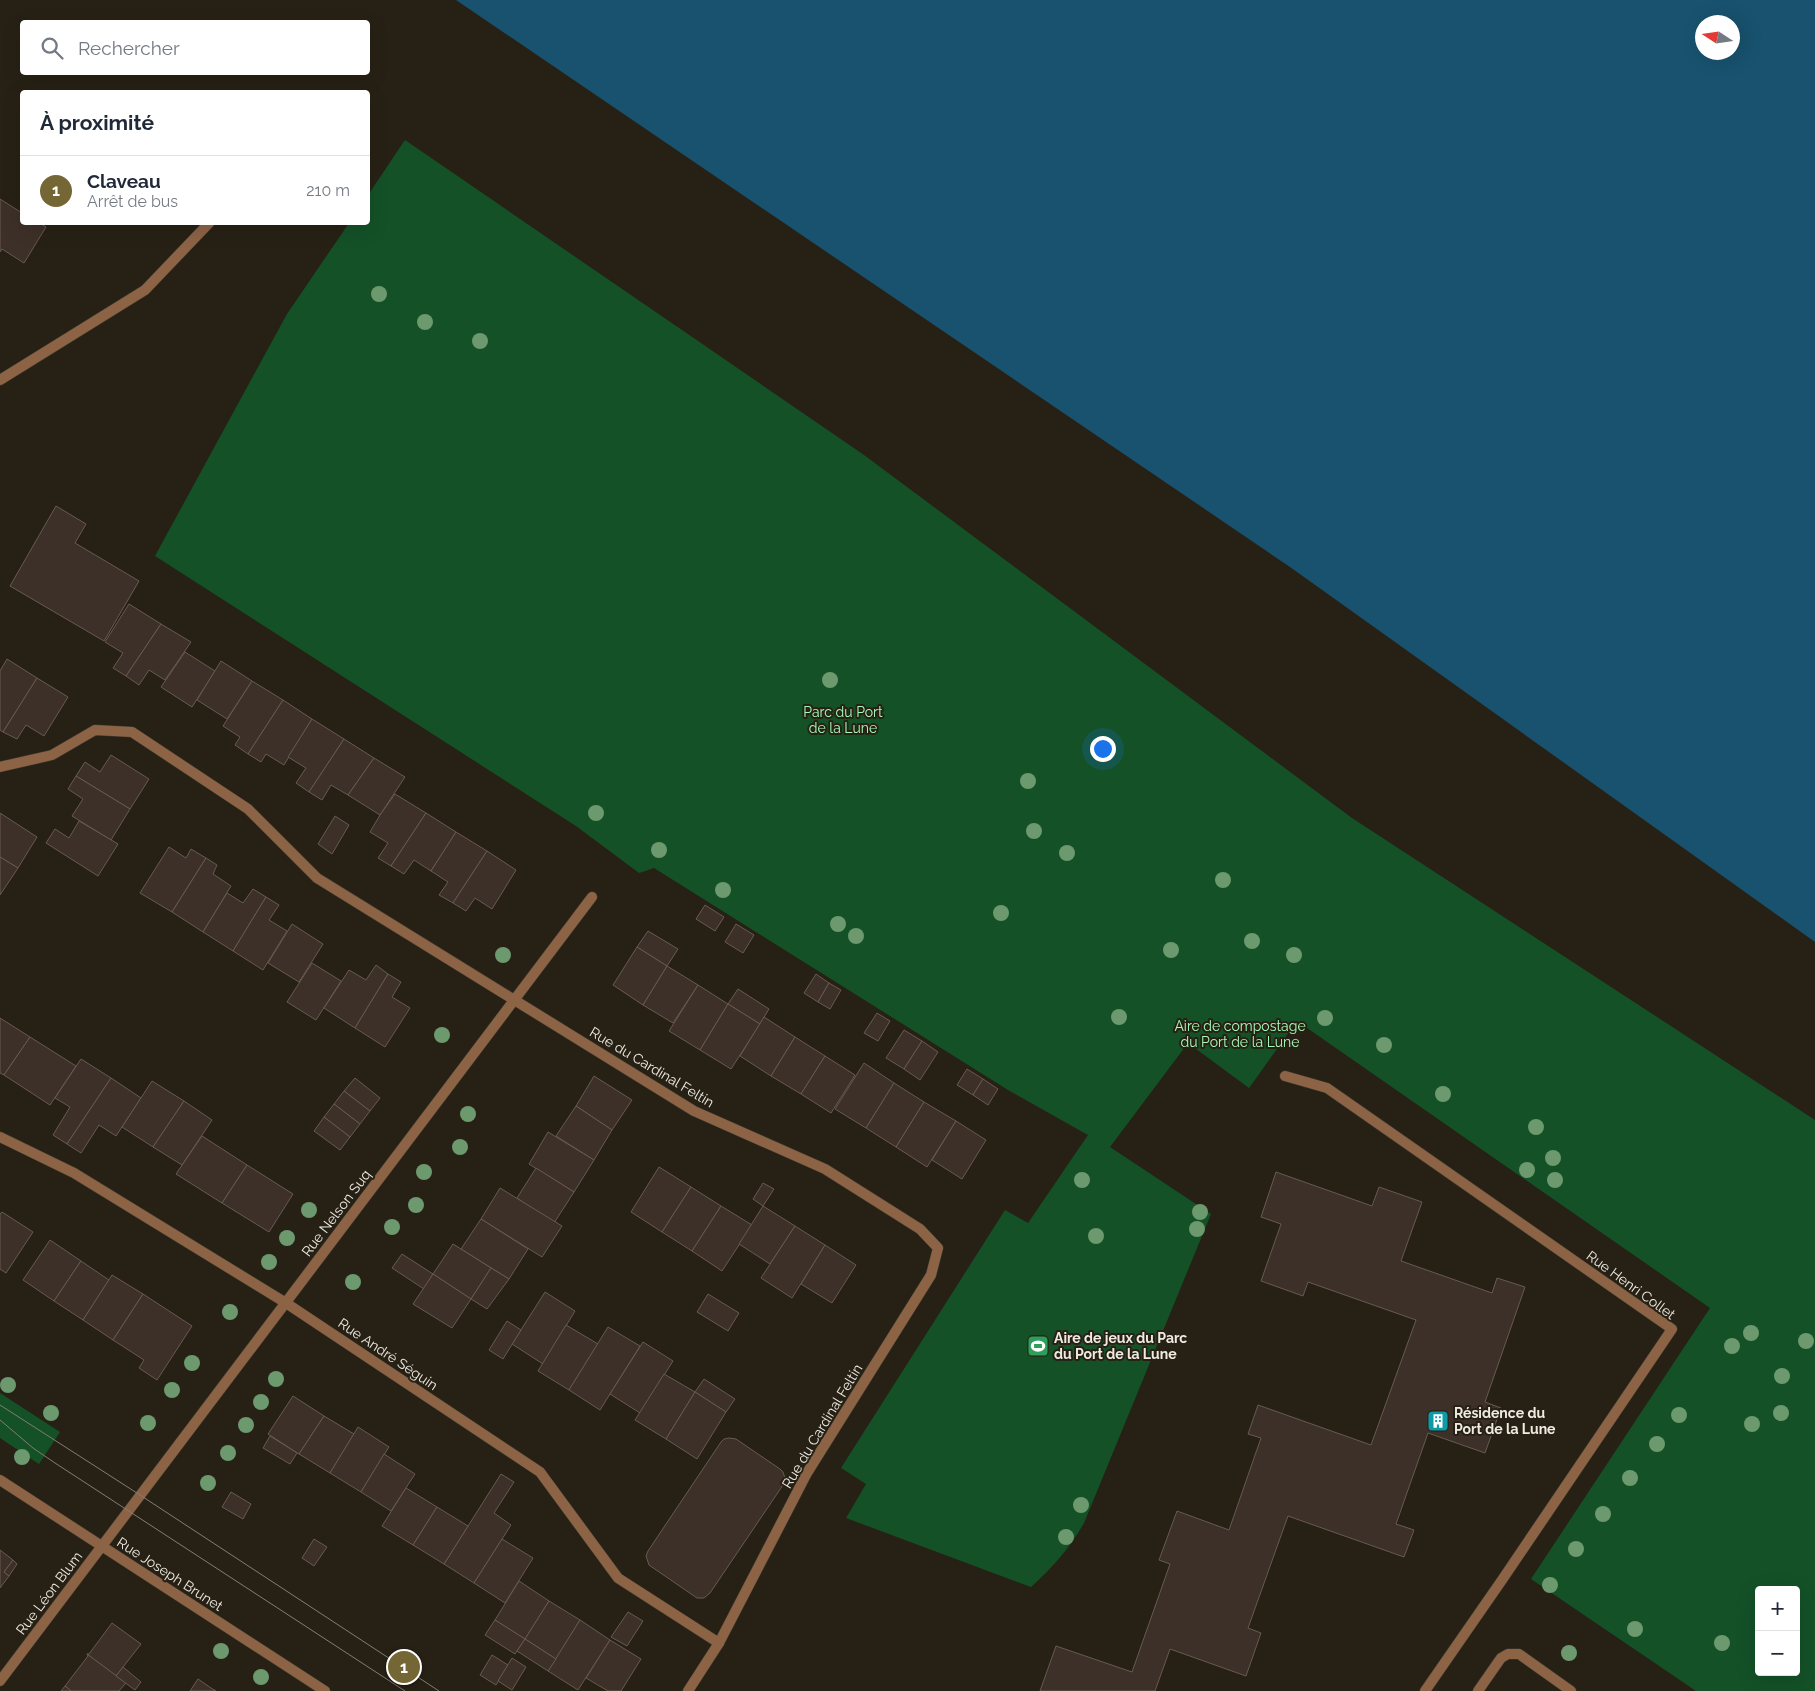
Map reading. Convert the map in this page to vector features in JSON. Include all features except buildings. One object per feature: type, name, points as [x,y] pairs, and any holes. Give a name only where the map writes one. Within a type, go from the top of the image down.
[{"type":"street","points":[[0,380],[145,290],[207,225]]},
{"type":"street","name":"Rue du Cardinal Feltin","points":[[0,767],[52,755],[95,730],[132,732],[248,809],[317,878],[516,999],[694,1111],[825,1169],[920,1229],[938,1248],[932,1275],[808,1473],[719,1643],[688,1691]]},
{"type":"street","name":"Rue Nelson Suq","points":[[102,1546],[592,897]]},
{"type":"street","name":"Rue Henri Collet","points":[[1285,1076],[1327,1088],[1672,1329],[1508,1572],[1424,1691]]},
{"type":"street","name":"Rue André Séguin","points":[[0,1137],[74,1173],[286,1303],[540,1472],[618,1578],[719,1643]]},
{"type":"street","name":"Rue Joseph Brunet","points":[[0,1480],[325,1691]]},
{"type":"street","name":"Rue Léon Blum","points":[[0,1681],[102,1546]]},
{"type":"street","points":[[1478,1691],[1502,1658],[1508,1654],[1519,1654],[1570,1691]]},
{"type":"green space","name":"Parc du Port de la Lune","points":[[405,140],[864,455],[1352,818],[1815,1120],[1815,1691],[1696,1691],[1531,1579],[1710,1308],[1297,1021],[1249,1088],[1188,1043],[1110,1147],[1211,1214],[1084,1523],[1073,1541],[1053,1565],[1031,1587],[846,1518],[866,1484],[841,1468],[1005,1210],[1028,1223],[1088,1135],[1008,1090],[654,868],[639,873],[576,826],[155,556],[287,314],[348,225],[370,225],[370,192]]},
{"type":"green space","points":[[0,1393],[60,1432],[39,1464],[0,1438]]},
{"type":"water","points":[[456,0],[1815,0],[1815,942],[1290,567]]},
{"type":"tram line","points":[[0,1405],[439,1691]]},
{"type":"tram line","points":[[0,1420],[33,1448],[55,1463],[405,1691]]},
{"type":"place","name":"Aire de jeux du Parc du Port de la Lune","points":[[1038,1346]]},
{"type":"place","name":"Résidence du Port de la Lune","points":[[1438,1421]]},
{"type":"place","name":"Claveau","points":[[404,1667]]},
{"type":"park label","name":"Aire de compostage du Port de la Lune","points":[[1240,1034]]}]
